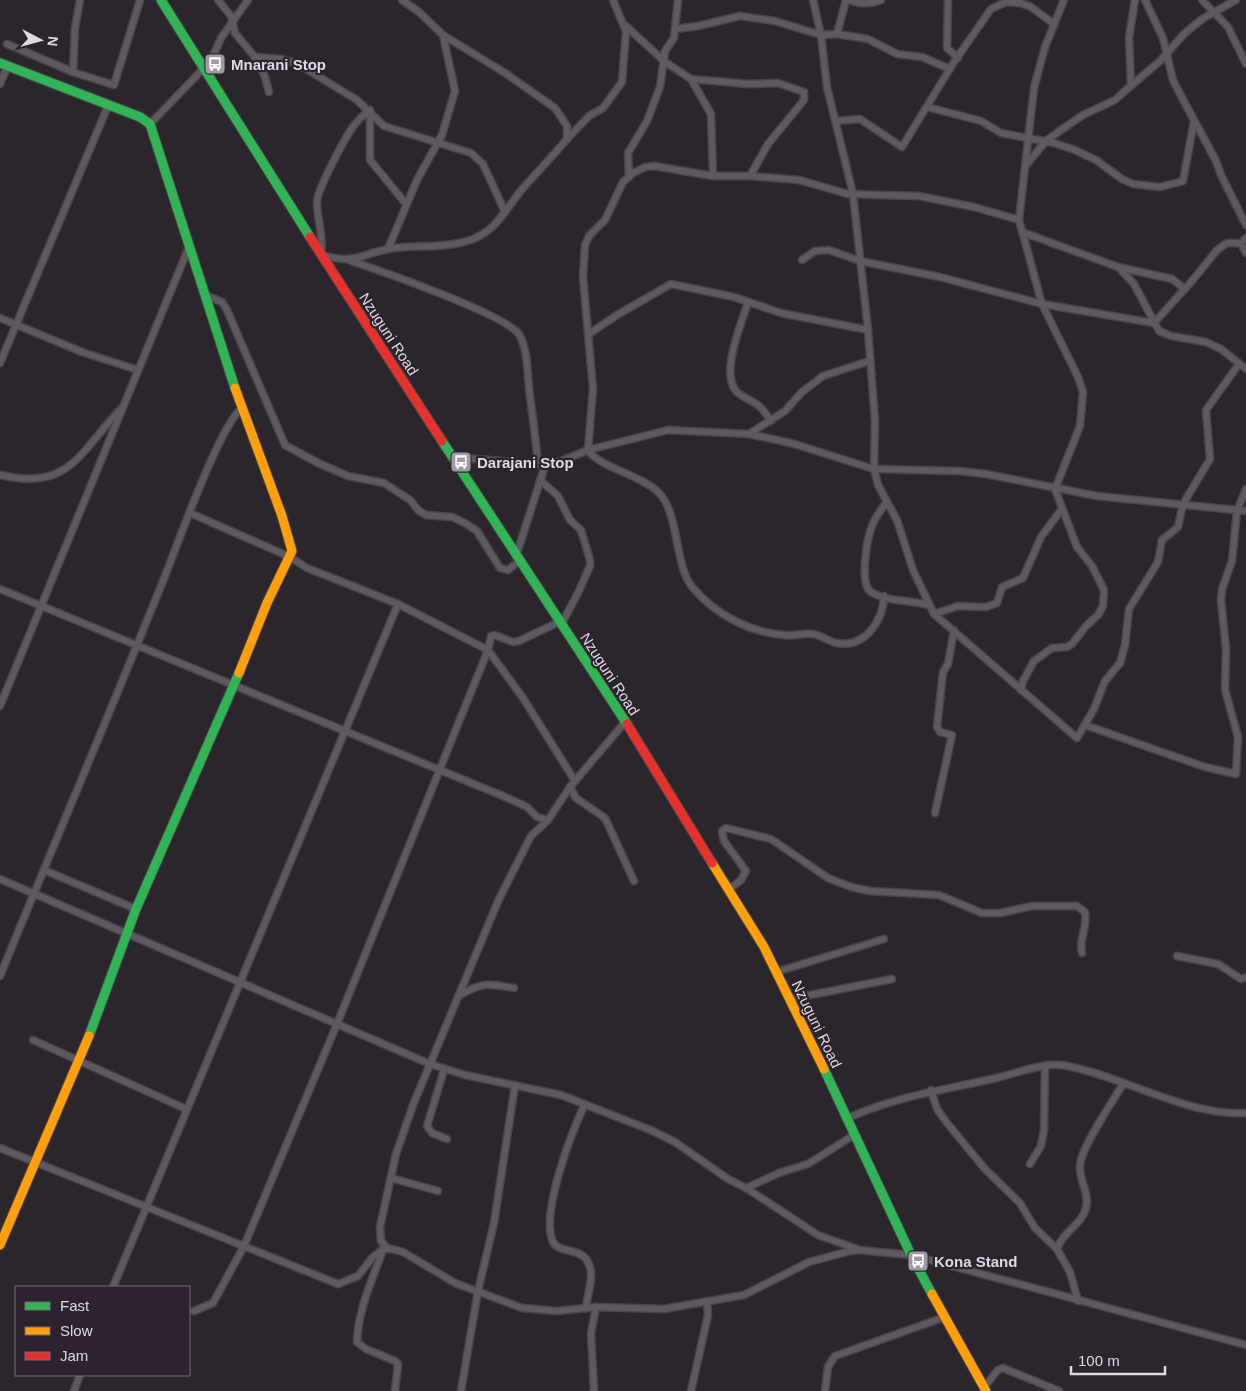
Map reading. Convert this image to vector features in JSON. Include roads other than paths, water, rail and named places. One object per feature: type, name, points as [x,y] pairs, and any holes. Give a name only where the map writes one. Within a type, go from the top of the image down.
[{"type":"street","points":[[73,72],[72,58],[80,0]]},
{"type":"street","points":[[7,44],[73,72],[114,85],[140,0]]},
{"type":"street","name":"Nzuguni Road","points":[[161,0],[321,255],[517,559],[625,722],[728,890],[790,999],[911,1255],[985,1389]]},
{"type":"street","points":[[218,0],[233,20],[235,32],[255,57],[263,71],[269,92]]},
{"type":"street","points":[[150,124],[205,70],[221,38],[248,0]]},
{"type":"street","points":[[402,0],[419,12],[443,35],[505,73],[555,108],[567,126],[567,139]]},
{"type":"street","points":[[612,0],[626,26],[664,62],[691,79],[749,84],[778,83],[804,92],[804,100],[768,144],[750,176]]},
{"type":"street","points":[[629,177],[628,153],[652,111],[665,51],[673,40],[678,0]]},
{"type":"street","points":[[813,0],[821,35],[827,87],[853,194],[868,330],[875,421],[874,469],[878,485],[886,503],[897,520],[913,570],[928,605],[934,614],[1077,738],[1105,681],[1120,663],[1125,646],[1129,609],[1158,562],[1164,536],[1178,527],[1183,504],[1210,459],[1206,410],[1239,364]]},
{"type":"street","points":[[837,34],[848,0],[858,4],[871,4],[881,0]]},
{"type":"street","points":[[948,0],[947,48],[958,58]]},
{"type":"street","points":[[1021,690],[1023,681],[1034,661],[1052,648],[1067,647],[1072,644],[1086,626],[1098,615],[1103,606],[1104,590],[1077,547],[1061,510],[1055,489],[1080,426],[1084,400],[1078,377],[1042,304],[1019,220],[1036,77],[1064,0]]},
{"type":"street","points":[[1131,85],[1129,37],[1135,0]]},
{"type":"street","points":[[1145,0],[1160,29],[1174,80],[1216,161],[1221,176],[1246,225]]},
{"type":"street","points":[[1202,0],[1228,28],[1246,64]]},
{"type":"street","points":[[1025,166],[1046,141],[1076,119],[1115,100],[1184,34],[1212,12],[1236,0]]},
{"type":"street","points":[[836,120],[860,119],[900,147],[991,9],[1000,4],[1013,1],[1031,7],[1054,24]]},
{"type":"street","points":[[674,29],[698,26],[740,16],[775,21],[821,35],[837,34],[868,39],[897,54],[922,57],[950,69]]},
{"type":"street","points":[[350,260],[388,249],[445,245],[468,241],[489,230],[567,139],[589,116],[603,108],[621,85],[626,52],[626,26]]},
{"type":"street","points":[[388,249],[406,204],[444,130],[455,88],[443,35]]},
{"type":"street","points":[[255,57],[282,59],[298,64],[357,100],[370,110],[384,126],[466,151],[480,160],[505,212]]},
{"type":"street","points":[[0,84],[4,64],[140,117],[150,124],[226,365],[291,542],[292,551],[263,611],[234,686],[136,909],[80,1061],[0,1246]]},
{"type":"street","points":[[691,79],[711,114],[713,176]]},
{"type":"street","points":[[0,362],[108,106]]},
{"type":"street","points":[[926,107],[981,121],[1002,133],[1046,141],[1090,156],[1127,182],[1145,186],[1165,186],[1181,182],[1184,177],[1194,121]]},
{"type":"street","points":[[370,110],[370,160],[406,204]]},
{"type":"street","points":[[370,110],[356,123],[348,135],[318,193],[318,210],[323,235],[321,255],[350,260],[397,276],[474,308],[513,328],[520,334],[529,378],[538,464]]},
{"type":"street","points":[[884,596],[879,620],[868,634],[852,642],[837,643],[811,634],[774,634],[744,626],[713,606],[688,582],[673,524],[660,494],[641,480],[598,460],[588,450],[593,389],[590,334],[583,277],[586,241],[604,222],[619,190],[629,177],[645,167],[654,166],[713,176],[750,176],[799,180],[853,194],[919,196],[974,207],[1019,220]]},
{"type":"street","points":[[1022,232],[1118,267],[1172,279],[1185,289]]},
{"type":"street","points":[[1154,323],[1217,250],[1227,244],[1244,240],[1246,253]]},
{"type":"street","points":[[0,706],[189,247]]},
{"type":"street","points":[[802,260],[819,249],[837,252],[860,261],[940,277],[1042,304],[1154,323]]},
{"type":"street","points":[[1118,267],[1134,284],[1154,323],[1160,330],[1170,336],[1206,342],[1221,349],[1246,369]]},
{"type":"street","points":[[590,334],[666,285],[678,284],[748,302],[781,313],[868,330]]},
{"type":"street","points":[[205,295],[222,302],[227,310],[285,446],[348,476],[384,483],[410,500],[419,511],[426,515],[452,517],[466,523],[478,531],[500,568],[508,570],[517,559],[546,463]]},
{"type":"street","points":[[748,302],[732,351],[731,372],[734,388],[758,406],[771,421]]},
{"type":"street","points":[[0,318],[82,352],[138,370]]},
{"type":"street","points":[[749,434],[785,411],[802,392],[823,376],[869,361]]},
{"type":"street","points":[[0,475],[41,479],[58,473],[81,456],[124,405]]},
{"type":"street","points":[[0,976],[190,513],[226,430],[236,412],[243,407]]},
{"type":"street","points":[[451,457],[538,464],[561,461],[588,450],[668,430],[749,434],[791,443],[874,469],[960,470],[1016,479],[1055,489],[1097,496],[1246,512]]},
{"type":"street","points":[[194,1310],[213,1303],[244,1246],[488,650],[488,641],[494,635],[513,642],[519,641],[560,624],[579,591],[590,566],[581,530],[570,520],[558,496],[540,480]]},
{"type":"street","points":[[1085,725],[1205,767],[1236,774],[1238,737],[1225,690],[1226,649],[1221,600],[1222,589],[1232,561],[1237,511],[1246,489]]},
{"type":"street","points":[[886,503],[871,528],[865,581],[871,592],[928,605]]},
{"type":"street","points":[[934,614],[958,606],[986,607],[997,603],[1002,587],[1023,578],[1041,537],[1061,510]]},
{"type":"street","points":[[190,513],[290,557],[308,568],[398,604],[488,650],[523,698],[576,781]]},
{"type":"street","points":[[0,589],[510,799],[527,807],[537,817],[548,820]]},
{"type":"street","points":[[113,1286],[398,604]]},
{"type":"street","points":[[935,813],[952,735],[940,732],[937,727],[943,672],[948,664],[954,630]]},
{"type":"street","points":[[395,1391],[398,1364],[366,1349],[357,1342],[357,1327],[364,1302],[385,1249],[381,1241],[380,1227],[396,1154],[413,1104],[499,899],[531,836],[548,820],[570,788],[625,722]]},
{"type":"street","points":[[570,788],[576,798],[605,818],[619,844],[634,881]]},
{"type":"street","points":[[728,890],[741,880],[746,871],[724,841],[722,831],[726,828],[771,839],[828,878],[851,887],[870,891],[939,895],[982,913],[1000,913],[1032,906],[1077,906],[1085,912],[1087,924],[1080,946],[1082,953]]},
{"type":"street","points":[[44,870],[136,909]]},
{"type":"street","points":[[0,879],[444,1070],[561,1095],[675,1142],[723,1176],[746,1188],[818,1235],[858,1250],[911,1255],[1078,1301],[1196,1330],[1246,1345]]},
{"type":"street","points":[[776,972],[884,939]]},
{"type":"street","points":[[1177,956],[1187,960],[1218,964],[1225,971],[1241,979],[1246,977]]},
{"type":"street","points":[[790,999],[892,979]]},
{"type":"street","points":[[458,996],[479,985],[488,984],[514,988]]},
{"type":"street","points":[[33,1040],[186,1109]]},
{"type":"street","points":[[846,1118],[872,1107],[931,1090],[974,1083],[1045,1066],[1066,1065],[1219,1112],[1246,1113]]},
{"type":"street","points":[[1030,1164],[1042,1141],[1045,1119],[1045,1066]]},
{"type":"street","points":[[444,1070],[427,1126],[432,1133],[447,1139]]},
{"type":"street","points":[[1057,1248],[1065,1233],[1082,1218],[1086,1210],[1080,1162],[1099,1123],[1124,1084]]},
{"type":"street","points":[[461,1391],[478,1291],[494,1223],[515,1085]]},
{"type":"street","points":[[931,1090],[938,1109],[950,1128],[985,1169],[1020,1204],[1035,1228],[1057,1248],[1070,1272],[1078,1301]]},
{"type":"street","points":[[585,1104],[573,1130],[554,1191],[551,1223],[553,1241],[556,1246],[576,1252],[587,1260],[591,1271],[591,1282],[586,1308]]},
{"type":"street","points":[[746,1188],[779,1173],[808,1164],[854,1135]]},
{"type":"street","points":[[0,1148],[338,1284],[358,1276],[372,1258],[385,1249],[403,1252],[455,1283],[522,1308],[557,1311],[596,1307],[664,1309],[744,1295],[809,1262],[858,1250]]},
{"type":"street","points":[[391,1178],[438,1191]]},
{"type":"street","points":[[691,1391],[708,1315],[707,1301]]},
{"type":"street","points":[[594,1391],[591,1333],[596,1307]]},
{"type":"street","points":[[825,1391],[828,1367],[835,1356],[945,1318]]},
{"type":"street","points":[[985,1389],[998,1370],[1003,1368],[1060,1391]]},
{"type":"street","points":[[74,1391],[80,1376]]},
{"type":"place","name":"Mnarani Stop","points":[[215,64]]},
{"type":"place","name":"Darajani Stop","points":[[461,462]]},
{"type":"place","name":"Kona Stand","points":[[918,1261]]}]
